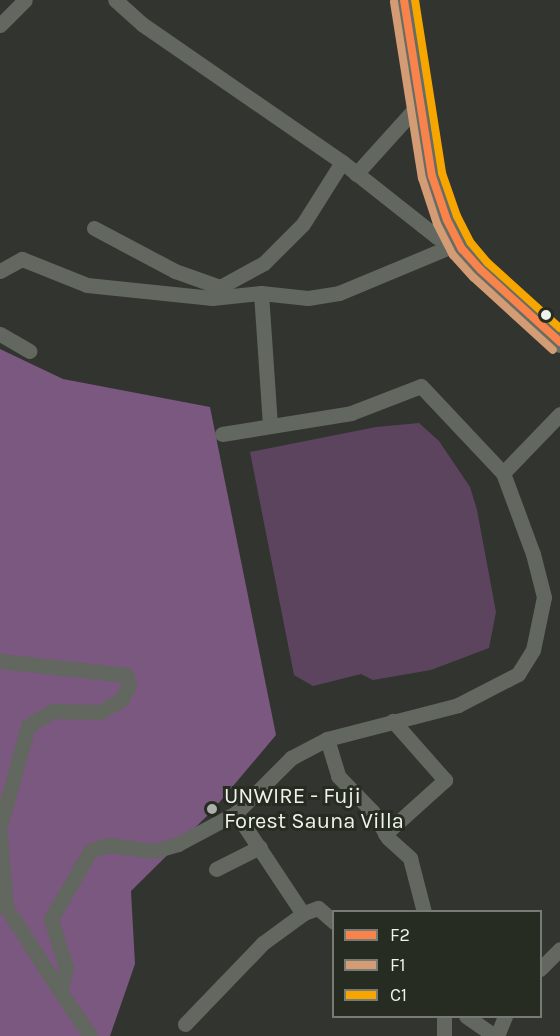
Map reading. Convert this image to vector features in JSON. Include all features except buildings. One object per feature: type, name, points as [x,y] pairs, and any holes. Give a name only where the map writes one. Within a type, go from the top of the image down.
[{"type":"highway","points":[[404,0],[419,104],[439,201],[459,243],[497,287],[560,342]]},
{"type":"street","points":[[0,25],[25,0]]},
{"type":"street","points":[[116,0],[142,24],[342,162],[436,237],[459,243]]},
{"type":"street","points":[[356,174],[419,104]]},
{"type":"street","points":[[94,228],[175,271],[220,287],[264,263],[303,224],[342,162]]},
{"type":"street","points":[[0,271],[22,259],[87,285],[212,298],[261,293],[308,298],[339,293],[459,243]]},
{"type":"street","points":[[261,293],[270,426]]},
{"type":"street","points":[[0,334],[28,351]]},
{"type":"street","points":[[60,991],[65,961],[51,919],[90,851],[108,845],[154,851],[178,844],[236,813],[291,758],[327,739],[458,705],[518,674],[533,650],[544,597],[533,554],[503,473],[421,386],[351,413],[222,434]]},
{"type":"street","points":[[503,473],[560,414]]},
{"type":"street","points":[[0,662],[126,675],[129,685],[122,699],[100,712],[52,711],[28,726],[0,826]]},
{"type":"street","points":[[385,834],[445,780],[393,721]]},
{"type":"street","points":[[327,739],[338,776],[372,811],[385,834],[410,858],[423,910]]},
{"type":"street","points":[[236,813],[303,914]]},
{"type":"street","points":[[0,834],[6,907],[90,1036]]},
{"type":"street","points":[[216,868],[260,848]]},
{"type":"street","points":[[185,1024],[263,943],[303,914],[318,908],[332,921]]},
{"type":"street","points":[[542,967],[560,949]]},
{"type":"street","points":[[444,1018],[444,1036]]},
{"type":"street","points":[[468,1018],[496,1036],[505,1018]]},
{"type":"shaded area","points":[[0,349],[63,379],[210,407],[276,735],[212,811],[131,891],[135,964],[110,1036],[0,1036]]},
{"type":"shaded area","points":[[419,423],[439,441],[470,487],[477,510],[496,612],[489,648],[431,670],[373,680],[361,674],[313,686],[294,675],[250,452],[376,427]]},
{"type":"transit line","name":"F2","points":[[404,0],[432,176],[447,220],[462,249],[481,270],[560,342]]},
{"type":"transit line","name":"C1","points":[[415,0],[442,173],[457,216],[471,243],[488,263],[560,328]]},
{"type":"transit line","name":"F1","points":[[394,2],[422,178],[437,224],[453,255],[473,277],[553,350]]},
{"type":"place","name":"UNWIRE - Fuji Forest Sauna Villa","points":[[212,809]]}]
